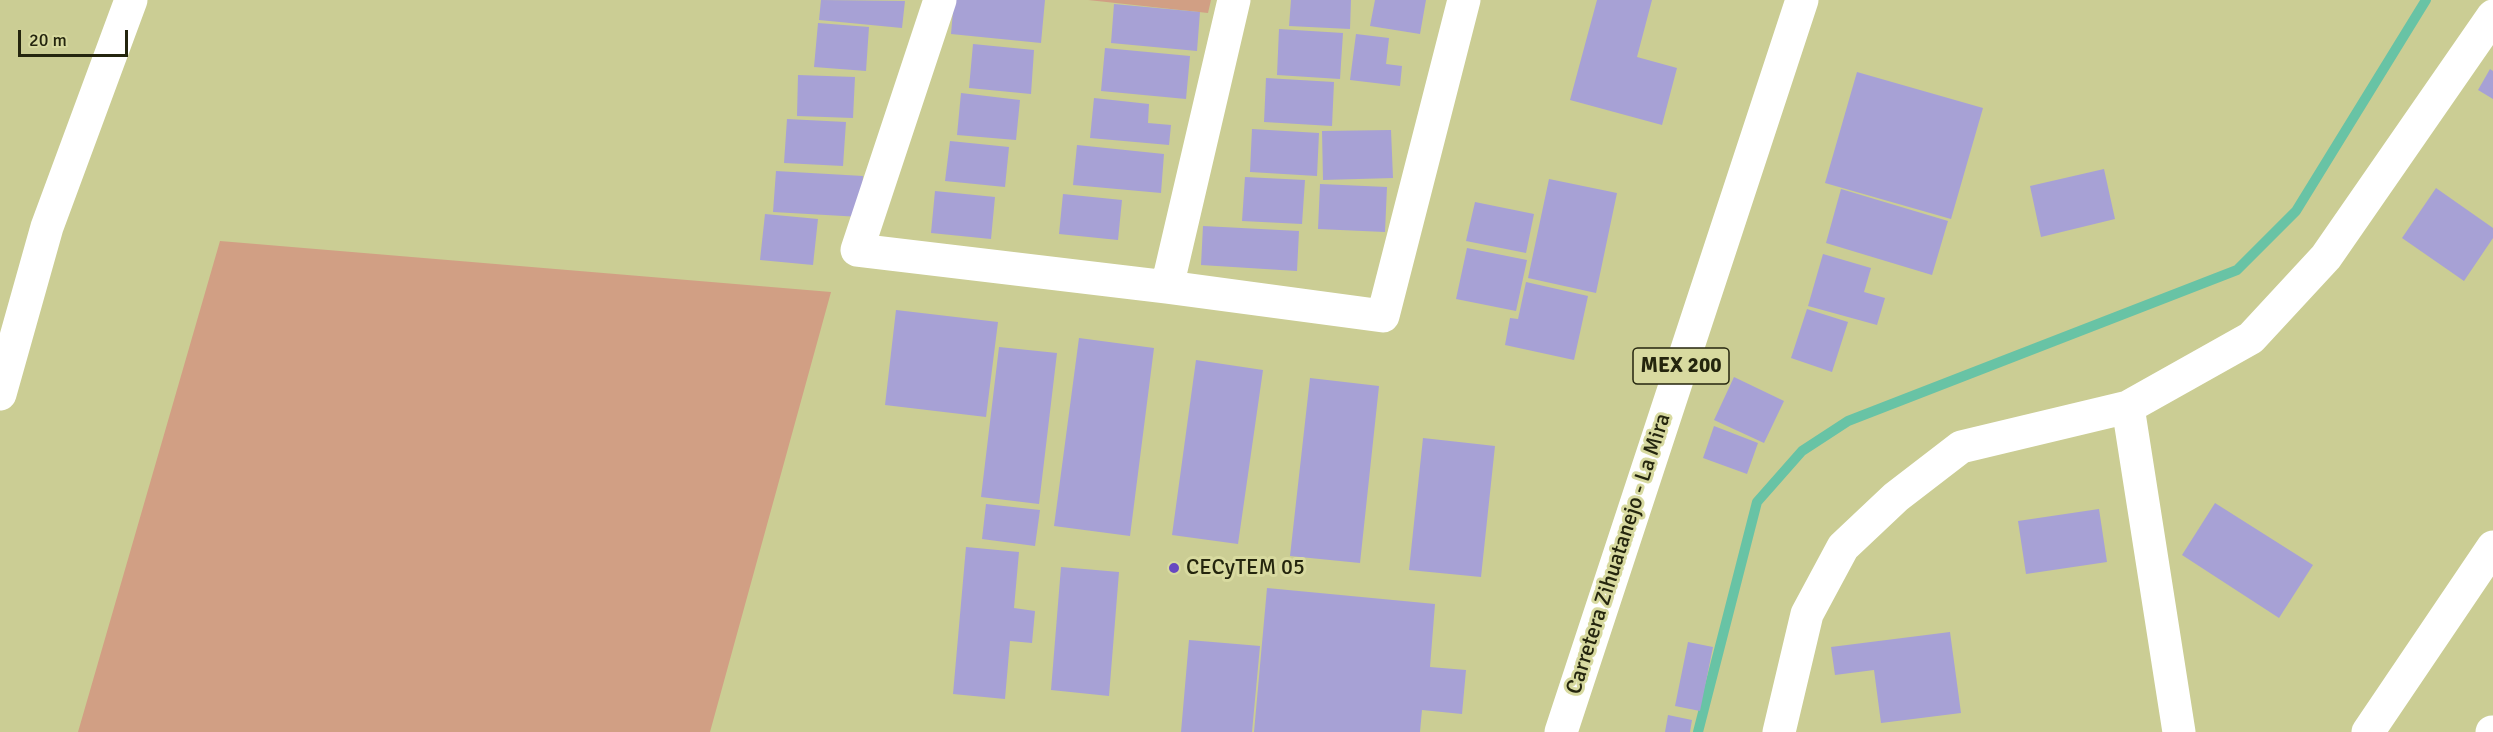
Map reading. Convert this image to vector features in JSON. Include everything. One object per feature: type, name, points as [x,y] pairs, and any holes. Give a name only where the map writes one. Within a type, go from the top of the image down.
[{"type":"main road","points":[[0,394],[47,227],[132,0]]},
{"type":"main road","points":[[940,0],[857,250],[1167,287],[1383,316],[1464,0]]},
{"type":"main road","points":[[1167,287],[1234,0]]},
{"type":"main road","name":"Carretera Zihuatanejo - La Mira","points":[[1561,732],[1802,0]]},
{"type":"main road","points":[[1779,732],[1807,614],[1843,547],[1896,497],[1961,447],[2128,407],[2251,338],[2326,257],[2493,16]]},
{"type":"main road","points":[[2128,407],[2179,732]]},
{"type":"main road","points":[[2368,732],[2493,547]]},
{"type":"shaded area","points":[[1088,0],[1211,0],[1208,13]]},
{"type":"shaded area","points":[[220,241],[831,292],[710,732],[78,732]]},
{"type":"building","points":[[821,0],[905,1],[902,28],[819,20]]},
{"type":"building","points":[[954,0],[1045,0],[1041,43],[951,34]]},
{"type":"building","points":[[1291,0],[1351,0],[1350,29],[1289,26]]},
{"type":"building","points":[[1375,0],[1426,0],[1420,34],[1370,26]]},
{"type":"building","points":[[1597,0],[1652,0],[1637,57],[1677,68],[1662,125],[1570,100]]},
{"type":"building","points":[[1114,4],[1200,12],[1197,51],[1111,43]]},
{"type":"building","points":[[818,23],[869,27],[866,71],[814,67]]},
{"type":"building","points":[[1279,29],[1343,33],[1340,79],[1277,75]]},
{"type":"building","points":[[1356,34],[1389,38],[1386,64],[1402,66],[1400,86],[1350,80]]},
{"type":"building","points":[[973,44],[1034,50],[1031,94],[969,88]]},
{"type":"building","points":[[1105,48],[1190,56],[1186,99],[1101,91]]},
{"type":"building","points":[[2490,69],[2493,71],[2493,99],[2478,90]]},
{"type":"building","points":[[1857,72],[1983,108],[1951,219],[1825,183]]},
{"type":"building","points":[[798,75],[855,77],[853,118],[797,116]]},
{"type":"building","points":[[1266,78],[1334,82],[1332,126],[1264,122]]},
{"type":"building","points":[[961,93],[1020,100],[1016,140],[957,135]]},
{"type":"building","points":[[1094,98],[1149,104],[1148,123],[1171,125],[1169,145],[1090,138]]},
{"type":"building","points":[[787,119],[846,122],[843,166],[784,163]]},
{"type":"building","points":[[1252,129],[1319,133],[1317,176],[1250,172]]},
{"type":"building","points":[[1391,130],[1393,178],[1323,180],[1322,131]]},
{"type":"building","points":[[950,141],[1009,147],[1005,187],[945,181]]},
{"type":"building","points":[[1077,145],[1164,154],[1161,193],[1073,185]]},
{"type":"building","points":[[2104,169],[2115,219],[2041,237],[2030,186]]},
{"type":"building","points":[[776,171],[863,176],[861,217],[773,212]]},
{"type":"building","points":[[1245,177],[1305,180],[1302,224],[1242,221]]},
{"type":"building","points":[[1549,179],[1617,193],[1596,293],[1528,278]]},
{"type":"building","points":[[1320,184],[1387,187],[1385,232],[1318,229]]},
{"type":"building","points":[[2436,188],[2493,228],[2493,238],[2464,281],[2402,238]]},
{"type":"building","points":[[1841,189],[1948,221],[1932,275],[1826,243]]},
{"type":"building","points":[[935,191],[995,197],[991,239],[931,233]]},
{"type":"building","points":[[1063,194],[1122,200],[1118,240],[1059,234]]},
{"type":"building","points":[[1475,202],[1534,214],[1526,253],[1466,241]]},
{"type":"building","points":[[765,214],[818,219],[813,265],[760,260]]},
{"type":"building","points":[[1203,226],[1299,231],[1297,271],[1201,265]]},
{"type":"building","points":[[1467,248],[1527,260],[1516,311],[1456,299]]},
{"type":"building","points":[[1823,254],[1871,268],[1864,292],[1885,298],[1877,325],[1808,306]]},
{"type":"building","points":[[1526,282],[1588,296],[1574,360],[1505,345],[1510,318],[1518,319]]},
{"type":"building","points":[[1807,309],[1848,322],[1832,372],[1791,358]]},
{"type":"building","points":[[896,310],[998,322],[986,417],[885,405]]},
{"type":"building","points":[[1079,338],[1154,348],[1130,536],[1054,526]]},
{"type":"building","points":[[999,347],[1057,353],[1039,504],[981,497]]},
{"type":"building","points":[[1196,360],[1263,370],[1238,544],[1172,535]]},
{"type":"building","points":[[1734,377],[1784,401],[1764,443],[1714,420]]},
{"type":"building","points":[[1310,378],[1379,386],[1360,563],[1290,556]]},
{"type":"building","points":[[1714,426],[1758,443],[1747,474],[1703,458]]},
{"type":"building","points":[[1423,438],[1495,446],[1481,577],[1409,570]]},
{"type":"building","points":[[2215,503],[2313,565],[2279,618],[2182,555]]},
{"type":"building","points":[[986,504],[1040,510],[1035,546],[982,539]]},
{"type":"building","points":[[2099,509],[2107,562],[2026,574],[2018,521]]},
{"type":"building","points":[[966,547],[1019,552],[1014,608],[1035,611],[1032,643],[1010,641],[1005,699],[953,694]]},
{"type":"building","points":[[1061,567],[1119,572],[1109,696],[1051,690]]},
{"type":"building","points":[[1267,588],[1435,604],[1430,667],[1466,670],[1462,714],[1422,710],[1420,732],[1254,732]]},
{"type":"building","points":[[1950,632],[1961,713],[1881,723],[1874,670],[1835,675],[1831,647]]},
{"type":"building","points":[[1189,640],[1260,646],[1252,732],[1181,732]]},
{"type":"building","points":[[1688,642],[1713,647],[1700,711],[1675,706]]},
{"type":"building","points":[[1668,715],[1692,720],[1690,732],[1665,732]]},
{"type":"waterway","points":[[1698,732],[1757,502],[1802,451],[1848,421],[2237,270],[2296,211],[2426,0]]},
{"type":"place","name":"CECyTEM 05","points":[[1174,568]]}]
